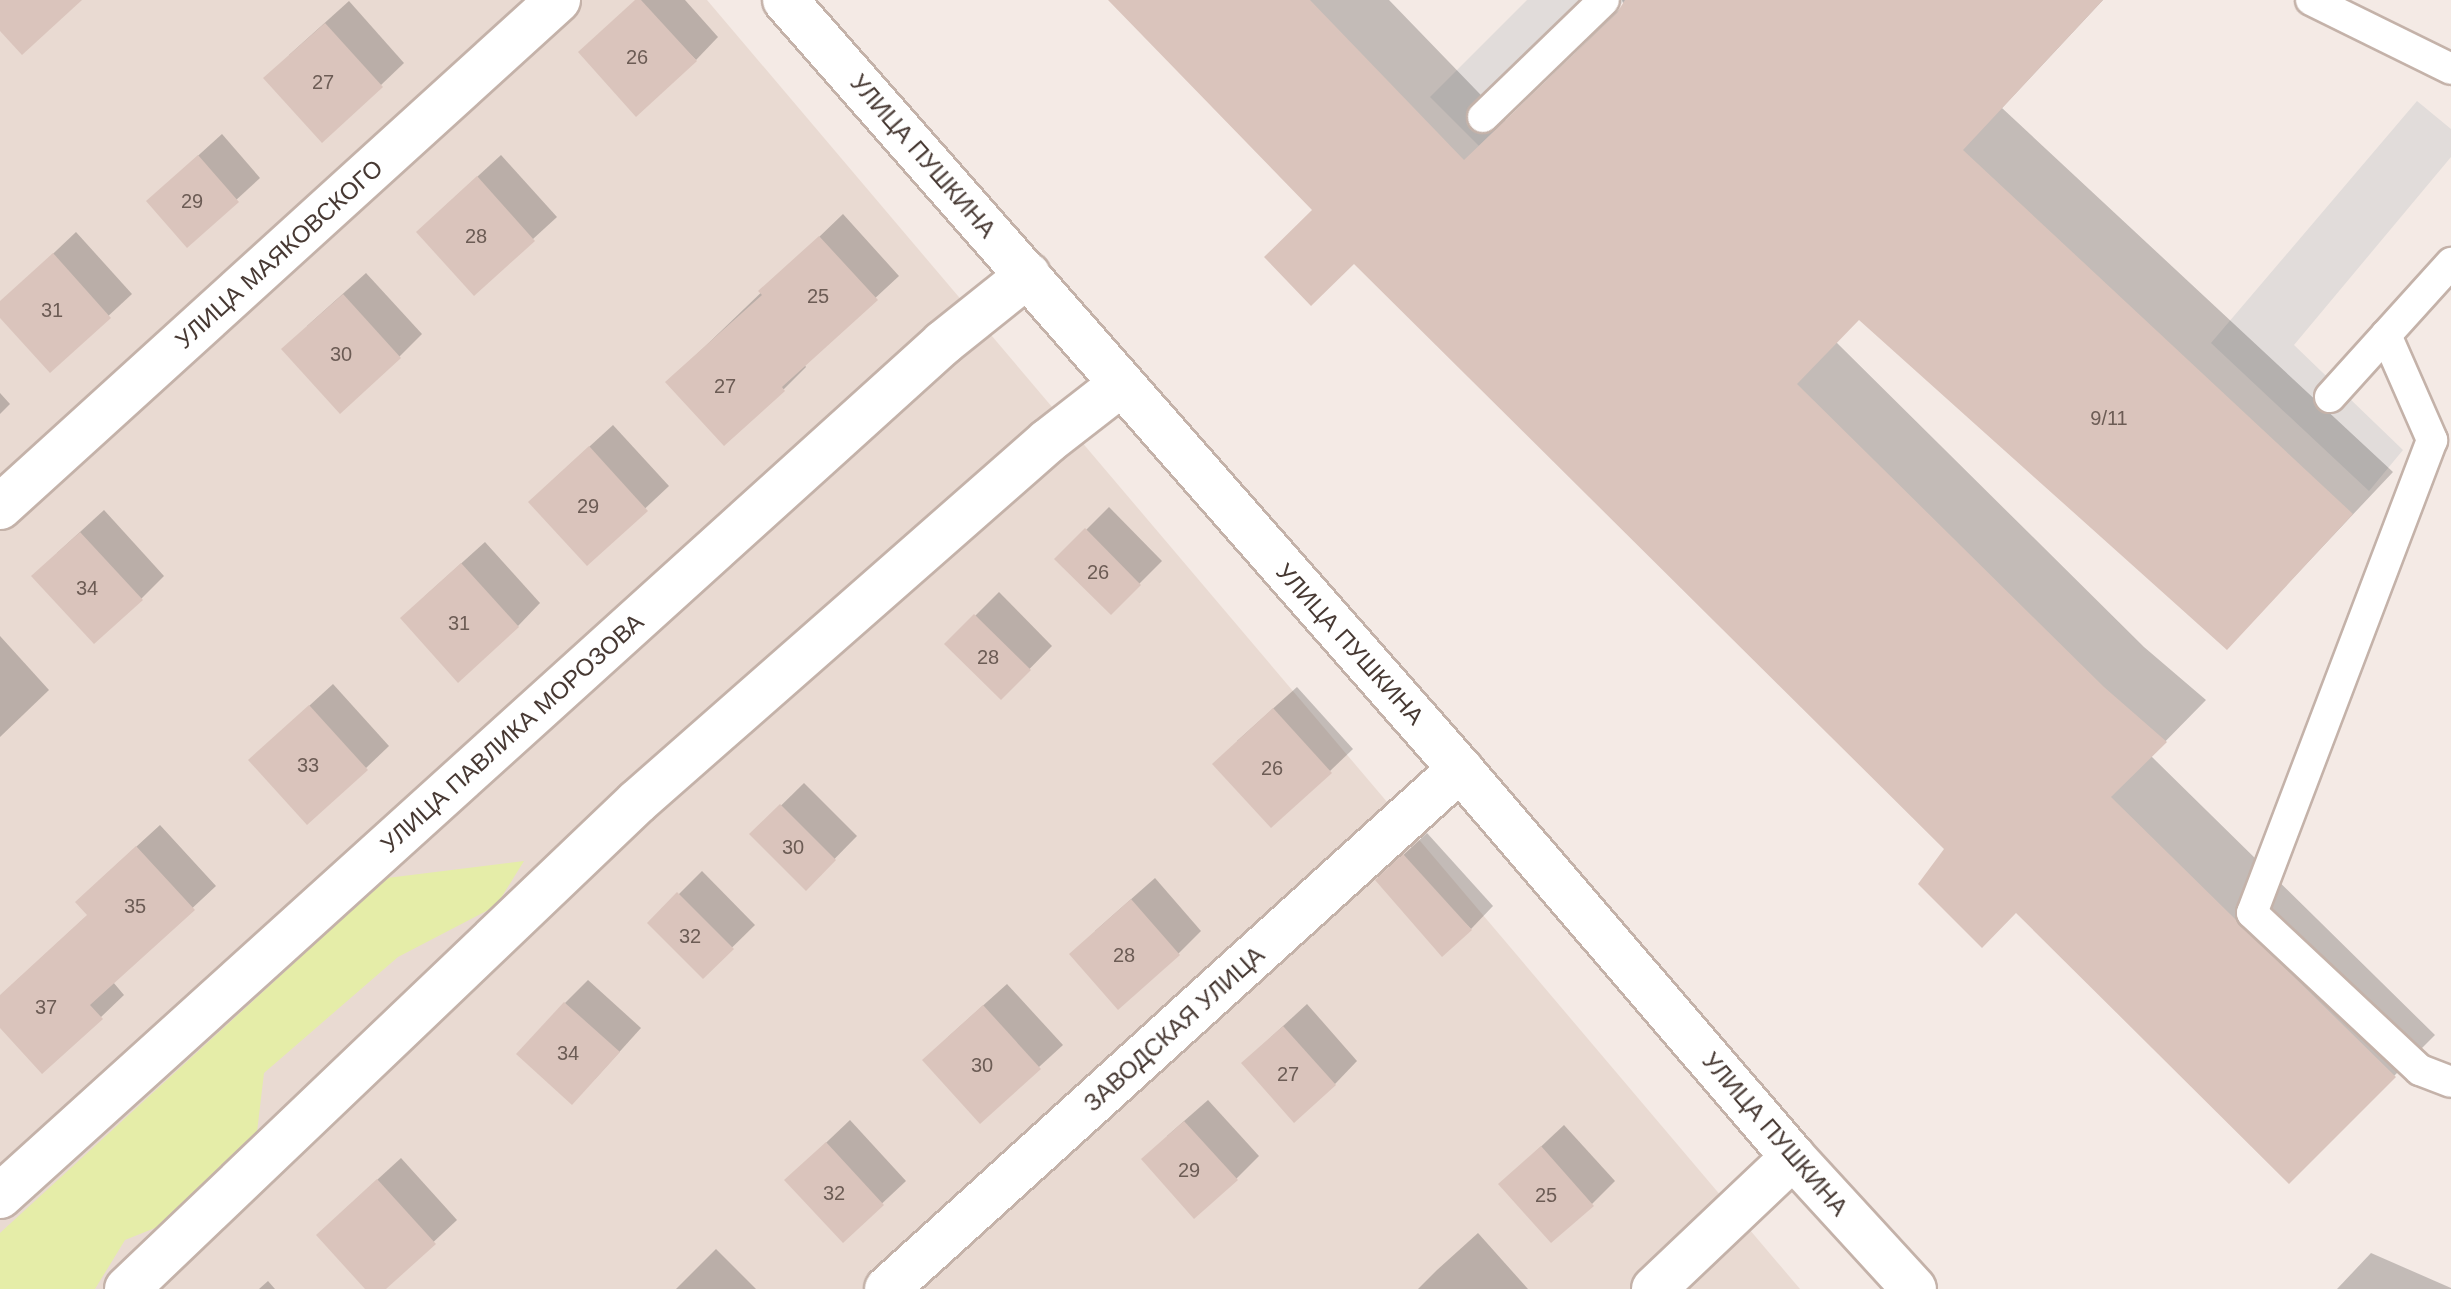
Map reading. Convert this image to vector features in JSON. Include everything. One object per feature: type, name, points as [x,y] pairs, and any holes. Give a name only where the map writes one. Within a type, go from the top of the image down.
[{"type":"street","name":"УЛИЦА МАЯКОВСКОГО","points":[[0,507],[558,0]]},
{"type":"street","name":"УЛИЦА ПУШКИНА","points":[[785,0],[1460,769],[1793,1157],[1912,1288]]},
{"type":"street","name":"УЛИЦА ПАВЛИКА МОРОЗОВА","points":[[0,1196],[943,343],[1028,275]]},
{"type":"street","points":[[127,1289],[637,802],[1048,441],[1120,385]]},
{"type":"street","name":"ЗАВОДСКАЯ УЛИЦА","points":[[887,1289],[1460,769]]},
{"type":"street","points":[[1654,1289],[1793,1157]]},
{"type":"lane","points":[[1483,117],[1604,0]]},
{"type":"lane","points":[[2311,0],[2451,69]]},
{"type":"lane","points":[[2330,397],[2451,263]]},
{"type":"lane","points":[[2386,335],[2432,440],[2252,913],[2420,1070],[2451,1082]]},
{"type":"shaded area","points":[[0,0],[707,0],[1800,1289],[0,1289]]},
{"type":"shaded area","points":[[1527,0],[1625,0],[1479,146],[1430,97]]},
{"type":"shaded area","points":[[2417,101],[2451,129],[2451,157],[2294,345],[2403,450],[2369,491],[2211,343]]},
{"type":"green space","points":[[524,861],[496,906],[398,957],[264,1073],[257,1132],[180,1218],[125,1240],[95,1289],[0,1289],[0,1233],[387,878]]},
{"type":"building","points":[[0,0],[82,0],[22,55],[0,31]]},
{"type":"building","points":[[635,0],[641,0],[697,61],[636,117],[578,52]]},
{"type":"building","points":[[1108,0],[1310,0],[1464,160],[1617,13],[1625,0],[2103,0],[1963,150],[2353,514],[2227,650],[1859,320],[1797,384],[2104,687],[2167,742],[2111,797],[2396,1077],[2289,1184],[2016,913],[1982,948],[1918,884],[1944,849],[1354,264],[1311,306],[1264,257],[1312,210]]},
{"type":"building","points":[[325,23],[383,87],[322,143],[263,78]]},
{"type":"building","points":[[198,155],[239,202],[187,248],[146,201]]},
{"type":"building","points":[[477,176],[535,241],[474,296],[416,232]]},
{"type":"building","points":[[819,236],[878,300],[782,387],[785,391],[724,446],[665,382],[762,295],[758,291]]},
{"type":"building","points":[[53,253],[111,318],[50,373],[0,318],[0,301]]},
{"type":"building","points":[[343,294],[401,358],[340,414],[281,349]]},
{"type":"building","points":[[589,446],[648,511],[587,566],[528,502]]},
{"type":"building","points":[[1085,528],[1141,585],[1111,615],[1054,559]]},
{"type":"building","points":[[80,532],[143,600],[94,644],[31,576]]},
{"type":"building","points":[[461,563],[519,627],[458,683],[400,618]]},
{"type":"building","points":[[974,614],[1031,670],[1001,700],[944,644]]},
{"type":"building","points":[[309,705],[368,770],[307,825],[248,760]]},
{"type":"building","points":[[1273,708],[1332,773],[1271,828],[1212,764]]},
{"type":"building","points":[[780,804],[836,860],[806,891],[749,834]]},
{"type":"building","points":[[136,846],[195,910],[90,1005],[103,1019],[42,1074],[0,1028],[0,995],[87,915],[75,902]]},
{"type":"building","points":[[1403,854],[1472,930],[1442,957],[1375,880]]},
{"type":"building","points":[[677,892],[734,949],[703,979],[647,923]]},
{"type":"building","points":[[1131,899],[1180,955],[1118,1010],[1069,954]]},
{"type":"building","points":[[564,1002],[620,1052],[572,1105],[516,1054]]},
{"type":"building","points":[[983,1005],[1041,1069],[980,1124],[922,1060]]},
{"type":"building","points":[[1283,1026],[1336,1085],[1294,1123],[1241,1063]]},
{"type":"building","points":[[1184,1121],[1238,1180],[1194,1219],[1141,1159]]},
{"type":"building","points":[[826,1142],[884,1205],[843,1243],[784,1180]]},
{"type":"building","points":[[1541,1146],[1594,1206],[1551,1243],[1498,1184]]},
{"type":"building","points":[[377,1179],[436,1244],[386,1289],[365,1289],[316,1235]]}]
